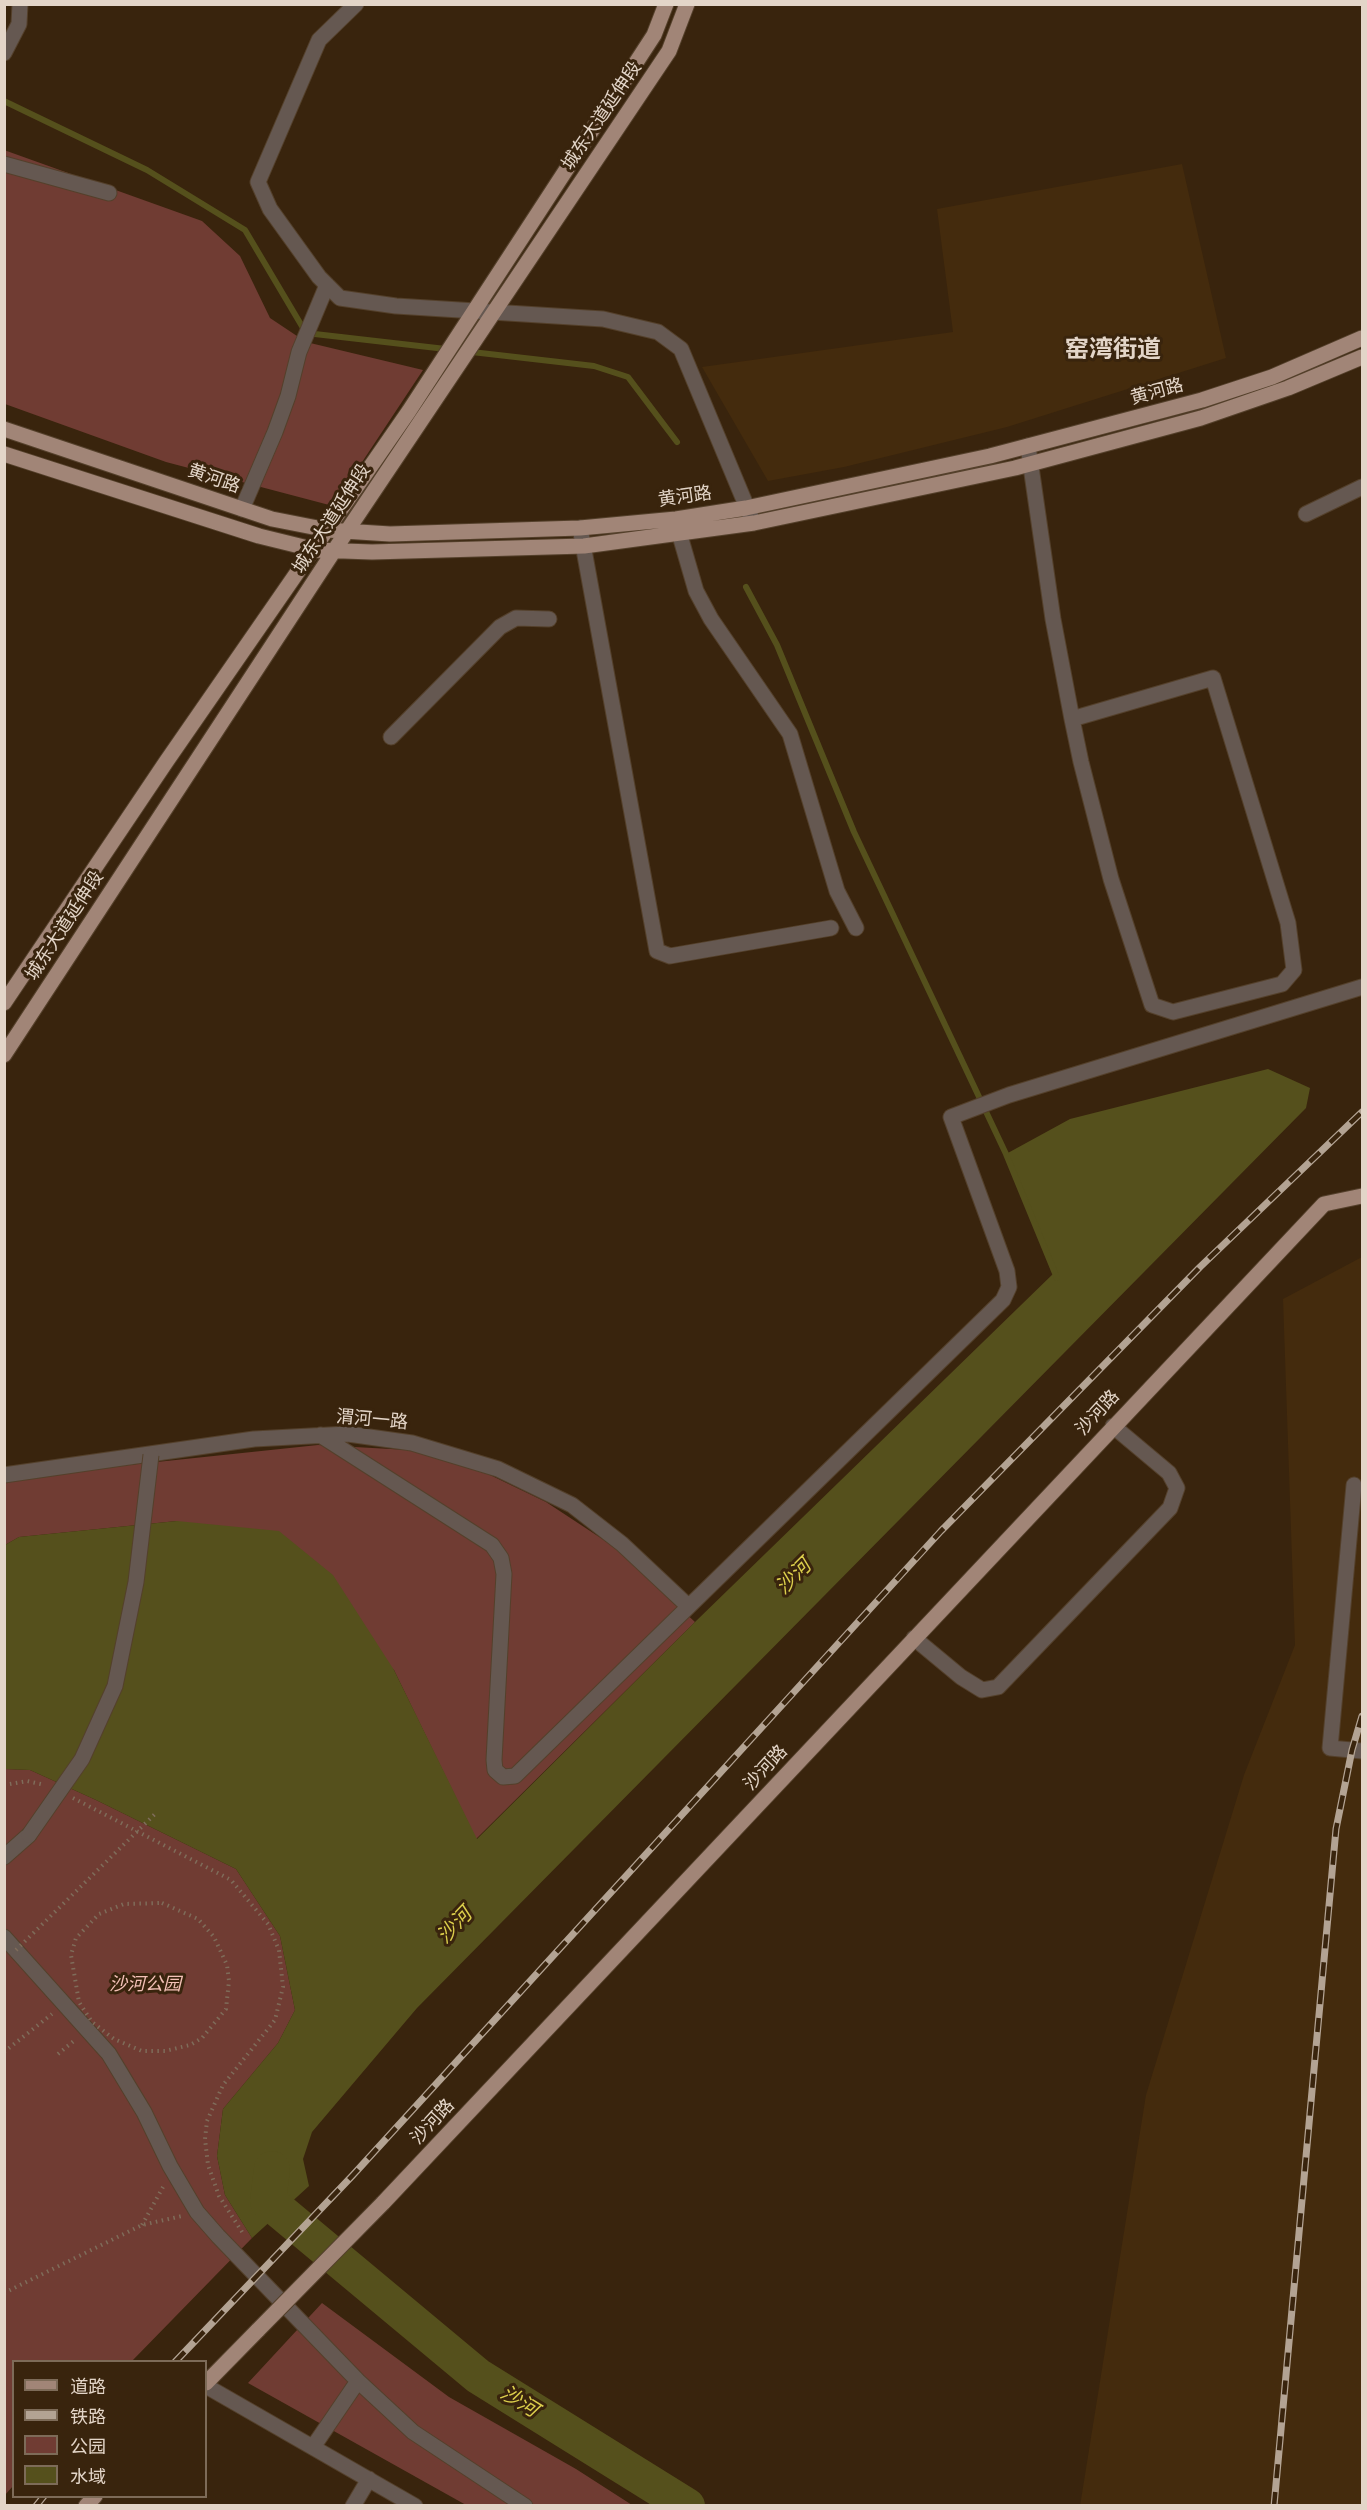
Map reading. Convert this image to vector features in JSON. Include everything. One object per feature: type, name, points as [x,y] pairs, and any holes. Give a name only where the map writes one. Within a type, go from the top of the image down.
[{"type":"main road","name":"城东大道延伸段","points":[[4,1003],[166,762],[410,411],[654,35],[666,4]]},
{"type":"main road","name":"城东大道延伸段","points":[[4,1055],[346,531],[669,51],[687,4]]},
{"type":"main road","name":"黄河路","points":[[4,454],[259,536],[316,549],[584,546],[1028,446],[1212,396],[1272,377],[1362,338]]},
{"type":"main road","name":"黄河路","points":[[4,429],[272,519],[328,530],[390,534],[754,523],[1031,464],[1201,418],[1288,388],[1362,357]]},
{"type":"main road","name":"沙河路","points":[[207,2384],[383,2204],[1324,1204],[1362,1196]]},
{"type":"street","points":[[6,51],[19,24],[20,4]]},
{"type":"street","points":[[356,4],[319,40],[258,182],[270,209],[327,285],[340,298],[396,306],[603,319],[658,332],[681,349],[754,523]]},
{"type":"street","points":[[4,164],[109,193]]},
{"type":"street","points":[[242,509],[276,432],[302,346],[327,285]]},
{"type":"street","points":[[1028,446],[1053,619],[1072,719],[1111,879],[1152,1005],[1173,1012],[1282,984],[1294,970],[1288,923],[1213,678],[1072,719]]},
{"type":"street","points":[[1306,514],[1362,487]]},
{"type":"street","points":[[678,526],[696,591],[706,610],[790,734],[837,891],[856,928]]},
{"type":"street","points":[[580,528],[657,951],[670,957],[831,927]]},
{"type":"street","points":[[391,737],[500,627],[516,618],[549,619]]},
{"type":"street","points":[[320,1435],[492,1545],[501,1558],[504,1574],[494,1760],[495,1770],[503,1777],[515,1776],[523,1771],[688,1606],[1003,1300],[1009,1287],[1007,1271],[951,1117],[986,1104],[1362,987]]},
{"type":"street","points":[[914,1638],[960,1677],[982,1690],[998,1687],[1170,1508],[1178,1488],[1169,1473],[1113,1426]]},
{"type":"street","name":"渭河一路","points":[[4,1475],[254,1439],[348,1434],[412,1443],[498,1469],[572,1505],[622,1544],[688,1606]]},
{"type":"street","points":[[4,1857],[29,1835],[82,1758],[115,1686],[136,1582],[151,1455]]},
{"type":"street","points":[[1354,1485],[1330,1748],[1362,1751]]},
{"type":"street","points":[[4,1937],[108,2054],[144,2112],[170,2166],[197,2212],[358,2381],[413,2432],[525,2505]]},
{"type":"street","points":[[314,2447],[358,2381]]},
{"type":"street","points":[[207,2386],[415,2505]]},
{"type":"street","points":[[353,2505],[369,2479]]},
{"type":"path","points":[[4,1785],[27,1781],[52,1788]]},
{"type":"path","points":[[71,1797],[231,1880],[268,1924],[279,1950],[283,1987],[275,2020],[222,2085],[207,2121],[205,2139],[208,2165],[219,2196],[244,2235]]},
{"type":"path","points":[[16,1950],[157,1812]]},
{"type":"path","points":[[162,1903],[198,1919],[214,1937],[227,1965],[229,1982],[226,2009],[217,2024],[202,2038],[190,2045],[165,2051],[142,2051],[114,2039],[92,2022],[79,2002],[71,1955],[76,1938],[99,1914],[124,1904],[162,1903]]},
{"type":"path","points":[[4,2052],[64,2004]]},
{"type":"path","points":[[142,2225],[159,2198],[170,2166]]},
{"type":"path","points":[[4,2293],[142,2225],[197,2212]]},
{"type":"shaded area","points":[[1182,164],[1226,358],[1007,427],[844,467],[768,481],[702,367],[953,332],[937,209]]},
{"type":"shaded area","points":[[1362,1257],[1362,2505],[1080,2506],[1146,2095],[1244,1775],[1295,1645],[1283,1299]]},
{"type":"green space","points":[[4,150],[202,221],[240,256],[270,318],[306,342],[423,370],[333,506],[166,462],[5,404]]},
{"type":"green space","points":[[318,1445],[409,1450],[488,1474],[546,1502],[616,1548],[695,1622],[476,1839],[394,1670],[177,1521],[19,1537],[5,1545],[5,1478]]},
{"type":"green space","name":"沙河公园","points":[[5,1769],[30,1770],[236,1869],[280,1936],[295,2010],[278,2043],[223,2109],[217,2156],[225,2195],[252,2238],[133,2360],[12,2360],[12,2487],[5,2495]]},
{"type":"green space","points":[[322,2303],[449,2397],[576,2469],[632,2505],[466,2505],[248,2383]]},
{"type":"water","points":[[1268,1069],[1310,1088],[1306,1108],[417,2008],[312,2132],[303,2159],[309,2186],[252,2238],[225,2195],[217,2156],[223,2109],[278,2043],[295,2010],[280,1936],[236,1869],[30,1770],[5,1769],[5,1545],[19,1537],[177,1521],[279,1531],[333,1575],[394,1670],[477,1839],[695,1622],[1055,1272],[1006,1154],[1070,1119]]},
{"type":"waterway","points":[[4,101],[147,170],[245,230],[306,333],[594,366],[628,377],[677,442]]},
{"type":"waterway","points":[[746,587],[777,645],[854,832],[1006,1154],[1057,1278]]},
{"type":"waterway","name":"沙河","points":[[272,2169],[268,2201],[478,2376],[687,2506]]},
{"type":"railway","points":[[177,2360],[353,2175],[941,1531],[1200,1267],[1362,1112]]},
{"type":"railway","points":[[1274,2506],[1336,1829],[1352,1750],[1362,1716]]},
{"type":"railway","points":[[36,2506],[42,2498]]},
{"type":"district","name":"窑湾街道","points":[[1113,350]]}]
